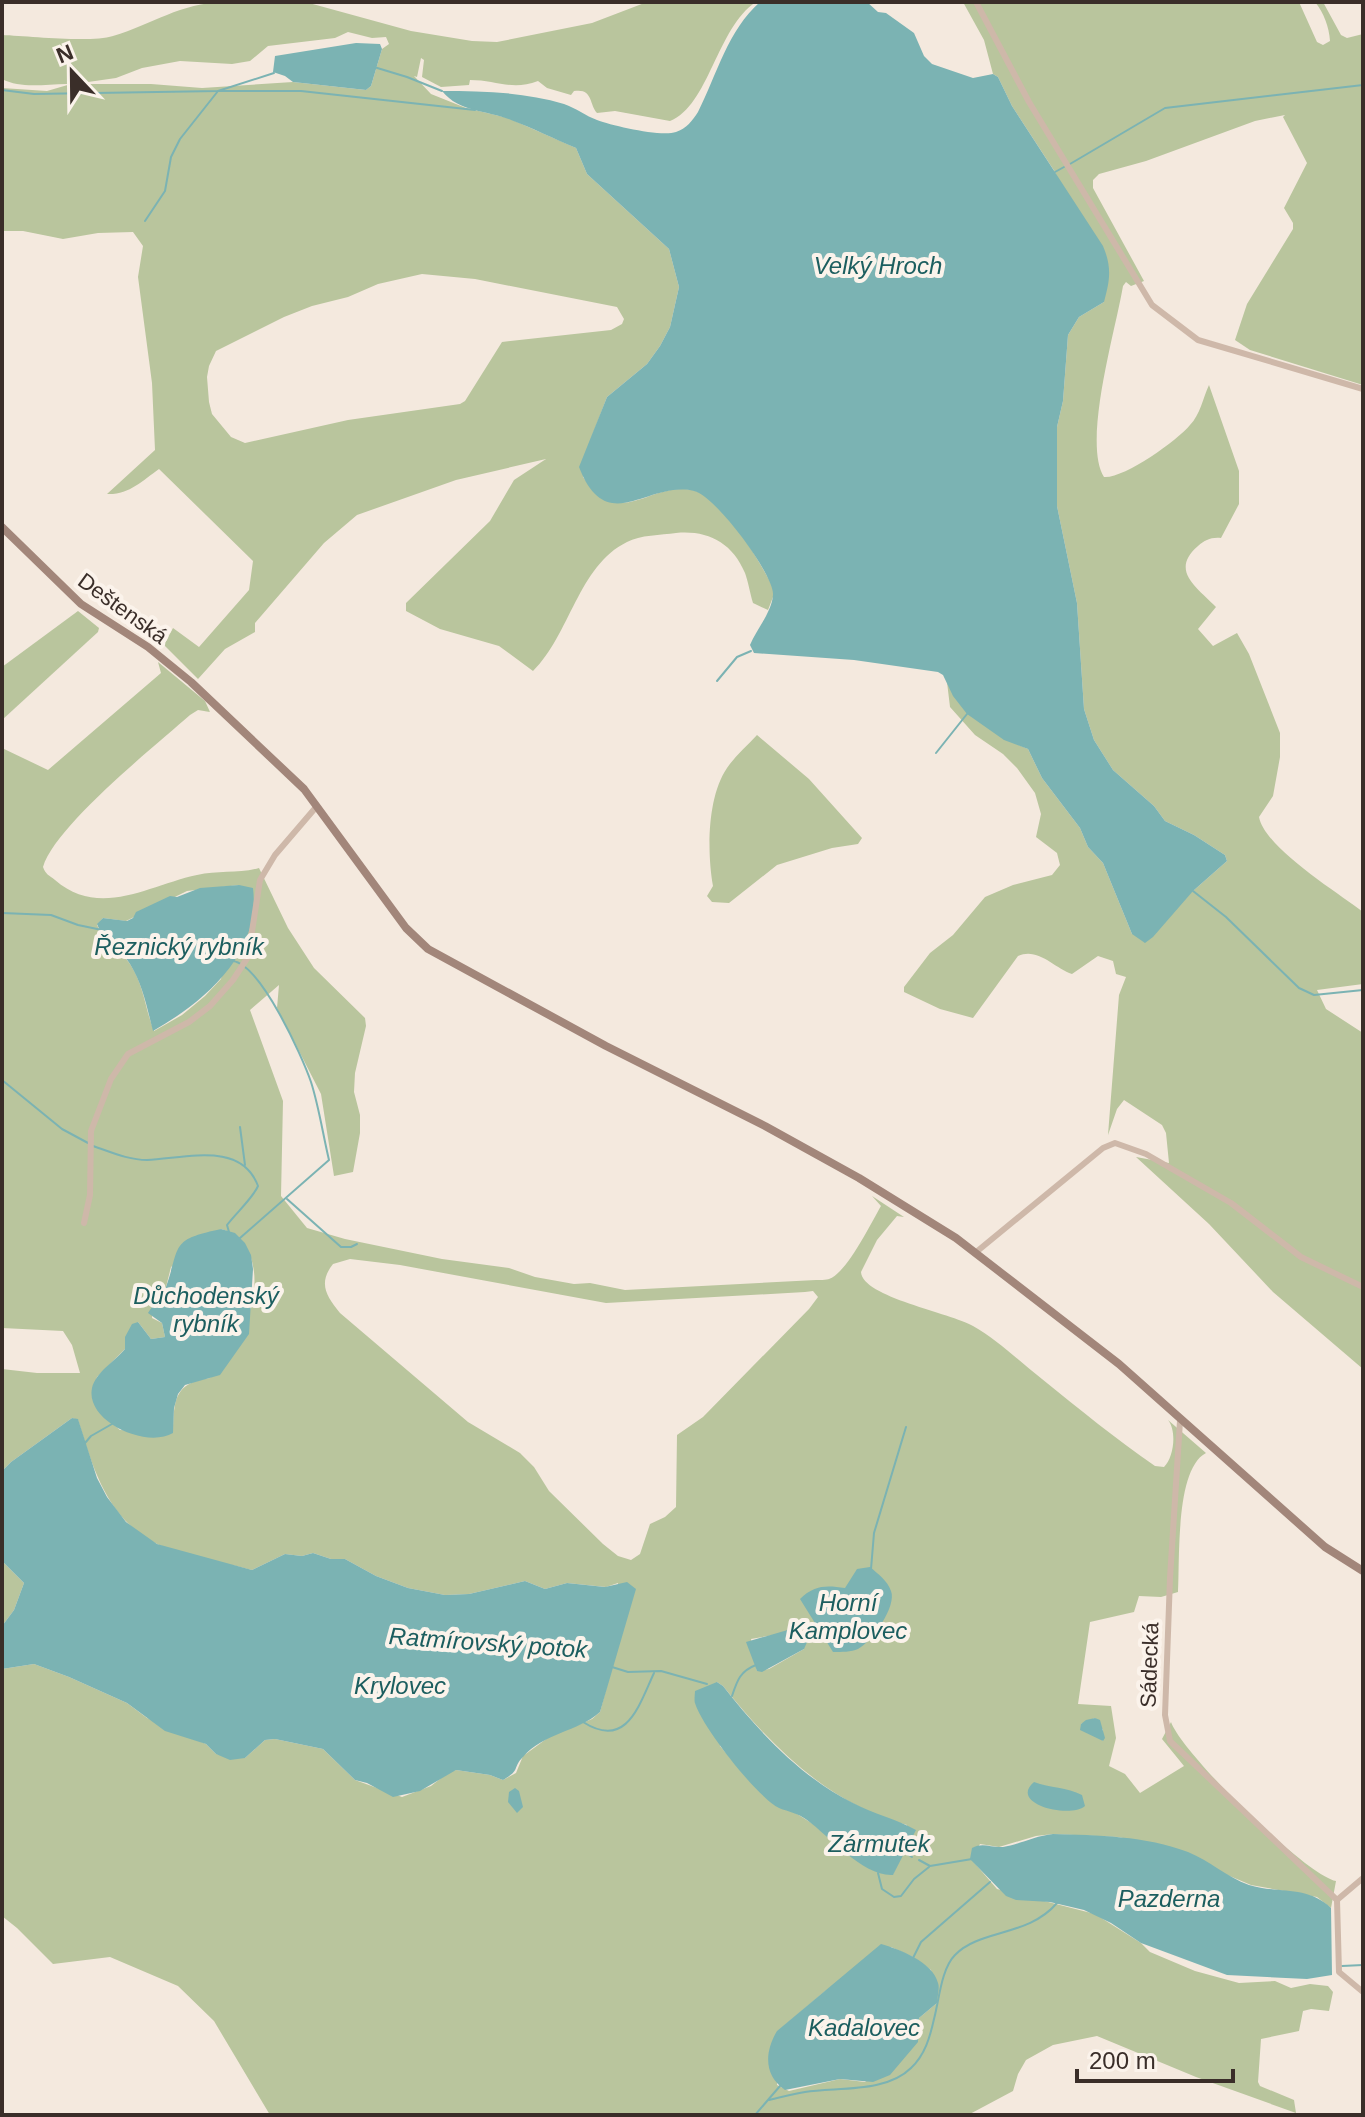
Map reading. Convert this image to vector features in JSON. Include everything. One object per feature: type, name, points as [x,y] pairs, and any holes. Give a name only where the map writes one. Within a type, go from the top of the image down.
[{"type":"main road","name":"Deštenská","points":[[2,527],[81,604],[148,647],[191,682],[318,805],[406,928],[428,949],[859,1178],[975,1253],[1119,1364],[1325,1547],[1363,1571]]},
{"type":"street","points":[[976,2],[1037,116],[1152,305],[1198,340],[1363,389]]},
{"type":"street","points":[[84,1223],[90,1185],[91,1131],[111,1079],[128,1054],[189,1022],[210,1006],[233,980],[248,957],[260,880],[275,855],[318,805]]},
{"type":"street","points":[[975,1253],[1103,1148],[1115,1143],[1146,1154],[1231,1203],[1301,1257],[1363,1287]]},
{"type":"street","name":"Sádecká","points":[[1180,1421],[1165,1715],[1170,1741],[1337,1900]]},
{"type":"street","points":[[1363,1878],[1337,1900],[1339,1972],[1342,1978],[1363,1992]]},
{"type":"green space","points":[[647,2],[756,2],[732,29],[694,100],[683,113],[670,121],[615,111],[597,113],[588,94],[574,91],[571,95],[547,88],[538,81],[512,85],[470,80],[469,85],[441,87],[422,77],[424,60],[421,58],[417,77],[414,76],[431,94],[466,108],[508,118],[576,148],[587,174],[669,249],[679,287],[670,327],[647,364],[607,397],[592,436],[583,477],[597,493],[611,501],[624,503],[680,489],[696,491],[707,497],[740,533],[773,587],[768,610],[753,603],[740,562],[726,546],[708,536],[687,533],[638,538],[610,553],[585,584],[546,656],[533,671],[499,646],[440,629],[406,611],[406,603],[490,521],[514,480],[546,459],[456,480],[357,515],[324,543],[255,623],[255,632],[225,649],[198,679],[164,645],[173,628],[199,647],[249,590],[253,561],[159,469],[129,490],[107,494],[155,450],[152,383],[138,277],[143,246],[133,232],[98,233],[63,239],[23,231],[2,231],[2,88],[47,91],[71,84],[27,85],[2,79],[2,35],[103,38],[208,3],[309,3],[411,31],[497,42],[592,23]],"holes":[[[348,32],[372,38],[386,37],[389,44],[382,49],[371,86],[366,90],[293,82],[202,88],[151,84],[74,84],[116,78],[142,68],[180,61],[232,64],[250,61],[268,46],[335,38]],[[422,274],[475,279],[617,307],[624,319],[622,324],[611,330],[502,342],[465,401],[460,404],[348,420],[245,443],[231,437],[212,414],[207,377],[216,351],[312,306],[348,297],[378,284]]]},
{"type":"green space","points":[[963,2],[1299,2],[1317,42],[1323,45],[1330,41],[1323,15],[1315,2],[1323,2],[1341,35],[1347,38],[1363,34],[1363,385],[1250,350],[1235,340],[1247,304],[1293,229],[1284,208],[1307,163],[1283,117],[1285,115],[1255,121],[1146,161],[1099,174],[1093,180],[1093,188],[1144,281],[1131,286],[1126,282],[1123,286],[1098,413],[1098,461],[1104,477],[1113,476],[1162,449],[1193,421],[1209,385],[1239,471],[1239,504],[1221,538],[1201,544],[1186,563],[1189,579],[1216,607],[1198,629],[1213,646],[1237,633],[1249,654],[1280,733],[1280,757],[1273,796],[1259,817],[1264,829],[1288,855],[1363,912],[1363,984],[1317,990],[1326,1009],[1363,1033],[1363,1369],[1273,1292],[1209,1224],[1136,1157],[1169,1163],[1166,1133],[1162,1125],[1124,1100],[1117,1109],[1108,1135],[1119,995],[1126,977],[1116,974],[1113,961],[1098,956],[1072,974],[1039,956],[1018,956],[973,1018],[940,1009],[904,992],[904,987],[930,953],[953,935],[985,897],[1013,885],[1052,875],[1060,865],[1057,853],[1036,837],[1041,814],[1035,793],[1017,768],[975,735],[950,707],[947,682],[971,713],[1005,738],[1028,749],[1042,778],[1080,828],[1088,847],[1103,863],[1132,934],[1193,891],[1227,861],[1225,855],[1194,835],[1165,821],[1154,806],[1113,770],[1094,740],[1084,709],[1077,603],[1057,506],[1057,427],[1063,401],[1068,335],[1079,317],[1104,302],[1055,172],[1012,106],[998,77],[993,74],[984,40]]},
{"type":"green space","points":[[78,611],[99,628],[98,632],[2,720],[2,667]]},
{"type":"green space","points":[[158,662],[205,701],[210,712],[198,710],[190,715],[108,787],[66,830],[43,867],[48,875],[72,891],[89,897],[107,898],[125,896],[197,875],[259,868],[288,928],[314,968],[365,1018],[366,1026],[355,1073],[354,1092],[360,1115],[360,1133],[353,1172],[334,1176],[321,1094],[277,1008],[279,985],[250,1010],[283,1101],[281,1196],[307,1228],[442,1259],[509,1268],[535,1277],[574,1284],[590,1283],[625,1290],[825,1280],[836,1275],[865,1235],[881,1206],[872,1196],[904,1217],[897,1216],[877,1240],[861,1272],[865,1281],[891,1297],[973,1326],[1155,1466],[1164,1467],[1172,1451],[1173,1431],[1168,1420],[1206,1453],[1196,1462],[1184,1496],[1178,1592],[1161,1597],[1139,1596],[1134,1612],[1090,1622],[1078,1704],[1111,1706],[1116,1738],[1109,1766],[1125,1774],[1140,1793],[1184,1766],[1162,1739],[1171,1722],[1197,1759],[1246,1810],[1298,1858],[1336,1881],[1331,1908],[1317,1897],[1251,1885],[1154,1844],[1118,1837],[1053,1834],[999,1847],[980,1844],[971,1859],[997,1889],[1095,1914],[1150,1952],[1195,1971],[1239,1983],[1275,1981],[1291,1988],[1310,1984],[1328,1986],[1333,1992],[1329,2011],[1303,2011],[1299,2031],[1261,2039],[1258,2082],[1260,2086],[1294,2100],[1296,2113],[1196,2077],[1097,2036],[1053,2045],[1026,2060],[1013,2091],[968,2115],[270,2115],[214,2021],[178,1986],[110,1957],[53,1964],[2,1916],[2,1669],[34,1664],[69,1677],[127,1703],[147,1718],[206,1744],[216,1754],[245,1758],[265,1740],[275,1739],[323,1749],[355,1780],[402,1797],[431,1786],[456,1770],[503,1780],[516,1773],[523,1756],[549,1737],[592,1719],[600,1712],[612,1667],[618,1583],[606,1587],[567,1583],[545,1589],[525,1581],[469,1594],[445,1595],[408,1588],[376,1576],[345,1559],[331,1559],[313,1553],[302,1556],[285,1554],[252,1570],[176,1551],[139,1533],[113,1506],[96,1473],[78,1420],[72,1418],[2,1471],[2,1369],[80,1373],[72,1345],[63,1331],[2,1328],[2,748],[48,770],[161,673]],"holes":[[[239,885],[221,979],[182,1015],[154,1031],[135,972],[97,925],[103,918],[126,921],[187,891]],[[221,1229],[232,1234],[248,1250],[254,1272],[248,1315],[210,1378],[189,1384],[178,1395],[173,1432],[120,1430],[107,1419],[92,1395],[97,1377],[125,1349],[138,1322],[151,1339],[165,1337],[162,1323],[152,1318],[153,1304],[165,1291],[171,1267]],[[350,1259],[400,1265],[606,1303],[813,1291],[818,1297],[703,1417],[677,1435],[676,1507],[650,1524],[640,1554],[631,1560],[618,1556],[603,1544],[549,1491],[534,1467],[520,1453],[468,1422],[340,1313],[326,1289],[328,1271],[333,1264]],[[774,1635],[804,1649],[769,1669],[757,1671],[751,1639]],[[717,1682],[782,1752],[804,1771],[853,1803],[907,1825],[903,1852],[893,1874],[791,1810],[778,1807],[748,1779],[720,1746]],[[1095,1718],[1103,1730],[1103,1741],[1081,1724]],[[891,1947],[931,1970],[937,2003],[919,2018],[916,2033],[865,2082],[840,2079],[789,2091],[777,2085],[778,2031],[824,1992]]]},
{"type":"green space","points":[[757,735],[809,779],[862,838],[858,844],[832,848],[777,865],[729,903],[712,902],[707,896],[713,886],[710,826],[716,794],[727,768]]},
{"type":"green space","points":[[2,1561],[24,1583],[14,1610],[2,1626]]},
{"type":"water","name":"Velký Hroch","points":[[760,2],[867,2],[914,33],[924,56],[932,64],[973,78],[993,74],[998,77],[1012,106],[1103,246],[1109,267],[1104,302],[1079,317],[1068,335],[1063,401],[1057,427],[1057,506],[1077,603],[1084,709],[1094,740],[1113,770],[1154,806],[1165,821],[1225,855],[1227,861],[1193,891],[1145,943],[1132,934],[1103,863],[1088,847],[1080,828],[1042,778],[1028,749],[1004,740],[967,714],[953,696],[943,675],[854,660],[754,653],[750,645],[770,608],[773,595],[771,585],[742,537],[715,506],[694,491],[677,490],[630,502],[602,500],[590,488],[579,467],[607,397],[647,364],[670,327],[679,287],[669,249],[587,174],[576,148],[511,120],[465,107],[442,91],[534,97],[564,104],[614,125],[649,132],[676,132],[698,112],[731,39]]},
{"type":"water","points":[[356,43],[380,44],[382,49],[371,86],[366,90],[293,82],[273,72],[275,56]]},
{"type":"water","name":"Řeznický rybník","points":[[239,885],[253,888],[253,912],[248,934],[238,955],[209,990],[153,1031],[134,972],[97,924],[103,918],[127,921],[136,912],[170,896],[177,897],[200,888]]},
{"type":"water","name":"Důchodenský rybník","points":[[221,1229],[235,1233],[251,1255],[249,1334],[220,1375],[185,1385],[178,1394],[173,1433],[148,1437],[120,1429],[98,1411],[92,1400],[94,1382],[125,1349],[125,1337],[132,1324],[138,1322],[151,1339],[165,1337],[162,1323],[148,1313],[165,1291],[180,1246],[193,1237]]},
{"type":"water","name":"Krylovec","points":[[72,1418],[78,1419],[97,1478],[107,1497],[126,1522],[157,1544],[252,1570],[285,1554],[302,1556],[313,1553],[331,1559],[345,1559],[376,1576],[408,1588],[445,1595],[469,1594],[525,1581],[545,1589],[567,1583],[605,1587],[627,1582],[636,1589],[600,1712],[531,1749],[512,1774],[503,1780],[456,1770],[420,1791],[393,1797],[355,1780],[323,1749],[275,1739],[265,1740],[245,1758],[230,1760],[216,1754],[206,1744],[165,1731],[127,1703],[69,1677],[34,1664],[2,1669],[2,1626],[14,1610],[24,1583],[2,1561],[2,1471]]},
{"type":"water","name":"Horní Kamplovec","points":[[870,1567],[885,1580],[891,1591],[887,1614],[864,1645],[852,1651],[833,1652],[800,1599],[821,1587],[845,1588],[857,1569]]},
{"type":"water","points":[[791,1629],[799,1631],[808,1640],[804,1649],[762,1672],[757,1671],[746,1642]]},
{"type":"water","name":"Zármutek","points":[[717,1682],[766,1736],[816,1780],[861,1807],[916,1830],[893,1875],[870,1870],[859,1863],[804,1818],[769,1801],[745,1776],[708,1728],[695,1703],[695,1691]]},
{"type":"water","points":[[1086,1720],[1100,1720],[1105,1738],[1103,1741],[1080,1730]]},
{"type":"water","points":[[1034,1782],[1082,1795],[1085,1806],[1067,1811],[1035,1803],[1029,1797],[1028,1790]]},
{"type":"water","points":[[515,1788],[519,1791],[523,1807],[517,1813],[508,1802],[509,1792]]},
{"type":"water","name":"Pazderna","points":[[1053,1834],[1121,1837],[1172,1847],[1188,1852],[1249,1885],[1302,1893],[1322,1901],[1331,1908],[1332,1975],[1307,1979],[1227,1975],[1141,1943],[1084,1910],[1006,1896],[970,1859],[972,1848],[976,1846],[1003,1847]]},
{"type":"water","name":"Kadalovec","points":[[881,1944],[923,1963],[938,1983],[937,2003],[919,2018],[918,2042],[890,2075],[873,2082],[840,2079],[785,2090],[773,2077],[768,2062],[777,2031]]},
{"type":"waterway","points":[[374,67],[442,91]]},
{"type":"waterway","points":[[2,90],[34,94],[218,91],[274,73]]},
{"type":"waterway","points":[[1070,164],[1165,108],[1363,85]]},
{"type":"waterway","points":[[145,221],[165,191],[171,157],[180,139],[218,91],[301,91],[475,110]]},
{"type":"waterway","points":[[1055,172],[1064,167]]},
{"type":"waterway","points":[[717,681],[737,657],[751,651]]},
{"type":"waterway","points":[[936,753],[967,714]]},
{"type":"waterway","points":[[1193,891],[1226,917],[1299,988],[1314,995],[1363,990]]},
{"type":"waterway","points":[[2,913],[51,915],[102,930]]},
{"type":"waterway","points":[[233,961],[244,966],[256,978],[290,1033],[311,1082],[329,1160],[240,1238]]},
{"type":"waterway","points":[[2,1080],[62,1129],[88,1143]]},
{"type":"waterway","points":[[240,1127],[245,1165]]},
{"type":"waterway","points":[[93,1146],[140,1160],[210,1155],[239,1162],[250,1172],[258,1186],[227,1225],[229,1232]]},
{"type":"waterway","points":[[287,1199],[341,1247],[357,1244]]},
{"type":"waterway","points":[[85,1443],[112,1424]]},
{"type":"waterway","points":[[871,1569],[874,1533],[906,1427]]},
{"type":"waterway","points":[[808,1640],[819,1632]]},
{"type":"waterway","points":[[732,1696],[740,1677],[756,1665]]},
{"type":"waterway","name":"Ratmírovský potok","points":[[612,1667],[628,1672],[661,1671],[707,1684]]},
{"type":"waterway","points":[[583,1722],[611,1731],[621,1727],[637,1710],[654,1673]]},
{"type":"waterway","name":"Ratmírovský potok","points":[[903,1851],[912,1857]]},
{"type":"waterway","name":"Ratmírovský potok","points":[[919,1860],[930,1866],[972,1859]]},
{"type":"waterway","points":[[878,1873],[882,1889],[894,1897],[901,1896],[914,1879],[929,1867]]},
{"type":"waterway","points":[[913,1958],[921,1942],[990,1882]]},
{"type":"waterway","points":[[769,2100],[805,2092],[861,2088],[901,2076],[916,2063],[926,2045],[944,1977],[955,1955],[977,1941],[1032,1922],[1057,1903]]},
{"type":"waterway","name":"Ratmírovský potok","points":[[1342,1966],[1363,1965]]},
{"type":"waterway","points":[[755,2115],[780,2086]]}]
